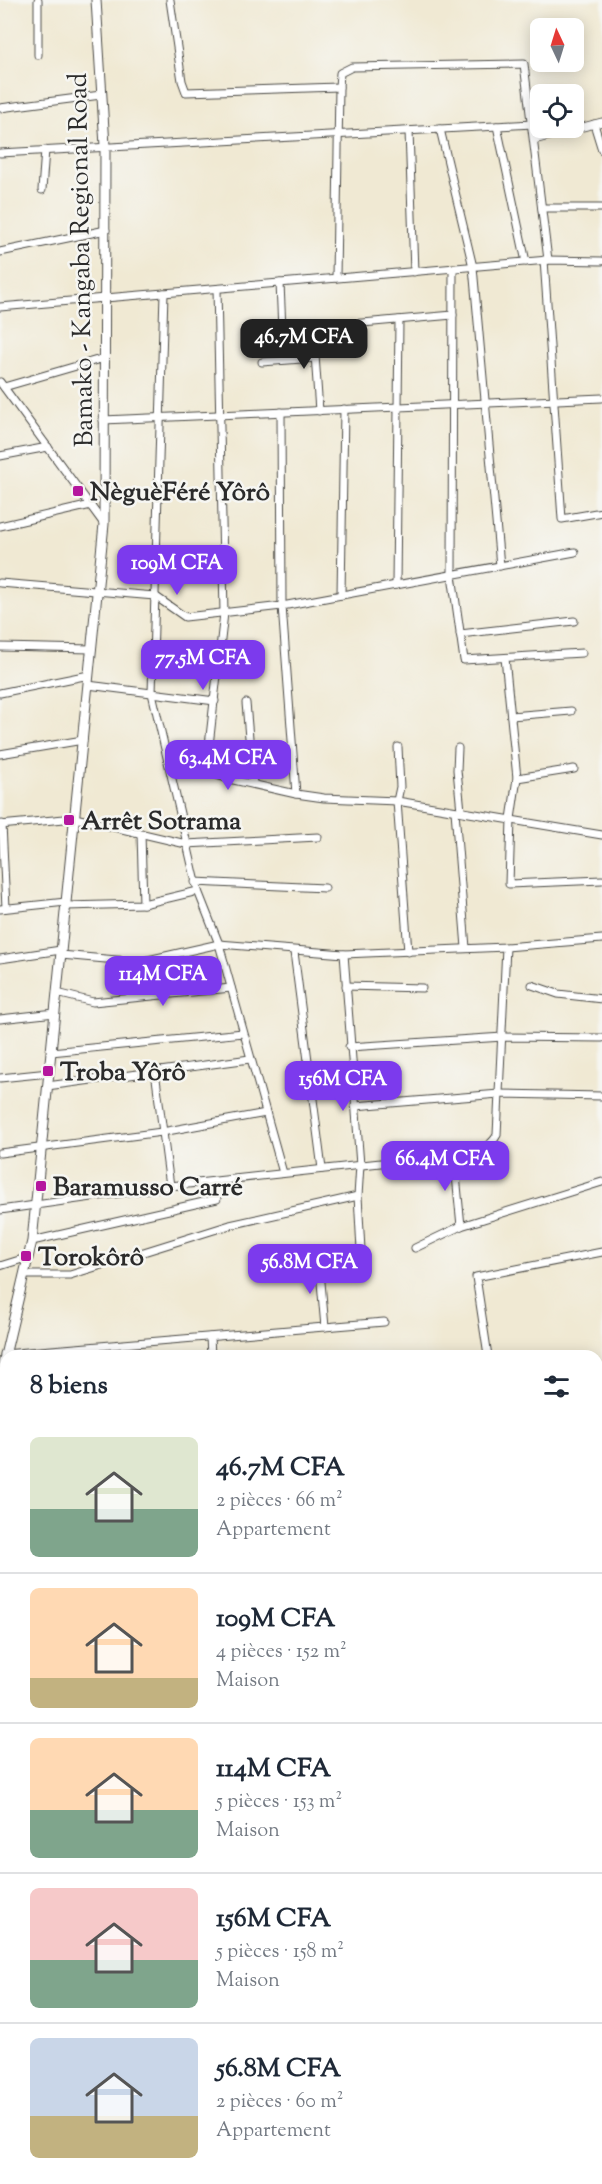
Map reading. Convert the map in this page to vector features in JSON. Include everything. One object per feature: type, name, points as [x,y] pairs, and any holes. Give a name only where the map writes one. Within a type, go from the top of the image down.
[{"type":"street","points":[[38,0],[38,54]]},
{"type":"street","name":"Bamako - Kangaba Regional Road","points":[[5,1350],[26,1275],[32,1241],[104,524],[105,146],[96,0]]},
{"type":"street","points":[[170,0],[182,81],[186,92],[339,87]]},
{"type":"street","points":[[336,278],[340,73],[352,67],[524,64],[530,104]]},
{"type":"street","points":[[0,108],[101,95]]},
{"type":"street","points":[[602,122],[534,140],[546,260],[562,519],[602,512]]},
{"type":"street","points":[[0,153],[530,124]]},
{"type":"street","points":[[594,124],[602,150]]},
{"type":"street","points":[[497,126],[526,262]]},
{"type":"street","points":[[440,129],[473,267],[500,566]]},
{"type":"street","points":[[409,130],[414,272]]},
{"type":"street","points":[[42,190],[45,150]]},
{"type":"street","points":[[542,208],[602,208]]},
{"type":"street","points":[[0,252],[106,230]]},
{"type":"street","points":[[0,307],[106,300],[546,260],[602,261]]},
{"type":"street","points":[[453,268],[452,575],[464,660],[582,652]]},
{"type":"street","points":[[280,283],[282,330]]},
{"type":"street","points":[[206,772],[224,613],[217,289]]},
{"type":"street","points":[[164,293],[152,693],[195,882],[219,944],[283,1173]]},
{"type":"street","points":[[249,333],[453,315]]},
{"type":"street","points":[[396,585],[400,407],[399,320]]},
{"type":"street","points":[[313,327],[319,411]]},
{"type":"street","points":[[104,358],[2,384],[104,524]]},
{"type":"street","points":[[262,362],[315,358]]},
{"type":"street","points":[[103,420],[602,398]]},
{"type":"street","points":[[341,595],[344,410]]},
{"type":"street","points":[[280,412],[282,606],[296,794]]},
{"type":"street","points":[[0,456],[48,447]]},
{"type":"street","points":[[0,526],[91,505]]},
{"type":"street","points":[[0,583],[155,596],[185,617],[282,606],[575,552]]},
{"type":"street","points":[[460,634],[574,621]]},
{"type":"street","points":[[0,647],[92,649]]},
{"type":"street","points":[[505,658],[512,749],[517,778],[511,819],[509,884],[602,880]]},
{"type":"street","points":[[0,693],[89,680],[152,693],[215,701]]},
{"type":"street","points":[[246,703],[252,784]]},
{"type":"street","points":[[511,716],[571,711]]},
{"type":"street","points":[[0,754],[82,740]]},
{"type":"street","points":[[398,747],[400,787],[397,801],[408,952]]},
{"type":"street","points":[[458,748],[458,811],[466,948]]},
{"type":"street","points":[[168,760],[206,772],[296,794],[324,798],[397,801],[602,835]]},
{"type":"street","points":[[517,778],[574,769]]},
{"type":"street","points":[[198,891],[143,904],[66,904],[3,909],[1,825],[75,818],[186,844],[318,837]]},
{"type":"street","points":[[141,833],[143,904]]},
{"type":"street","points":[[195,882],[325,888]]},
{"type":"street","points":[[0,959],[61,952],[139,962],[219,944],[294,952],[344,954],[506,947],[602,939]]},
{"type":"street","points":[[0,1210],[170,1186],[454,1155],[483,1148],[493,1143],[496,1135],[503,1037],[506,947]]},
{"type":"street","points":[[294,952],[322,1169]]},
{"type":"street","points":[[344,954],[349,1047],[360,1165],[358,1196],[362,1268]]},
{"type":"street","points":[[532,985],[558,994],[602,999]]},
{"type":"street","points":[[346,986],[422,988]]},
{"type":"street","points":[[57,993],[93,1002],[231,988]]},
{"type":"street","points":[[0,1019],[55,1013]]},
{"type":"street","points":[[51,1052],[243,1034]]},
{"type":"street","points":[[349,1047],[503,1037],[602,1038]]},
{"type":"street","points":[[48,1086],[250,1059]]},
{"type":"street","points":[[155,1071],[170,1186]]},
{"type":"street","points":[[0,1077],[49,1073]]},
{"type":"street","points":[[355,1106],[499,1094],[602,1096]]},
{"type":"street","points":[[0,1153],[162,1132],[266,1113]]},
{"type":"street","points":[[454,1155],[461,1226]]},
{"type":"street","points":[[415,1248],[461,1226],[602,1182]]},
{"type":"street","points":[[26,1275],[70,1275],[230,1225],[358,1196]]},
{"type":"street","points":[[32,1241],[216,1198]]},
{"type":"street","points":[[487,1350],[476,1277],[602,1252]]},
{"type":"street","points":[[0,1266],[29,1257]]},
{"type":"street","points":[[319,1260],[326,1327]]},
{"type":"street","points":[[52,1350],[384,1322]]},
{"type":"street","points":[[210,1337],[211,1350]]},
{"type":"place","name":"NèguèFéré Yôrô","points":[[78,491]]},
{"type":"place","name":"Arrêt Sotrama","points":[[69,820]]},
{"type":"place","name":"Troba Yôrô","points":[[48,1071]]},
{"type":"place","name":"Baramusso Carré","points":[[41,1186]]},
{"type":"place","name":"Torokôrô","points":[[26,1256]]}]
